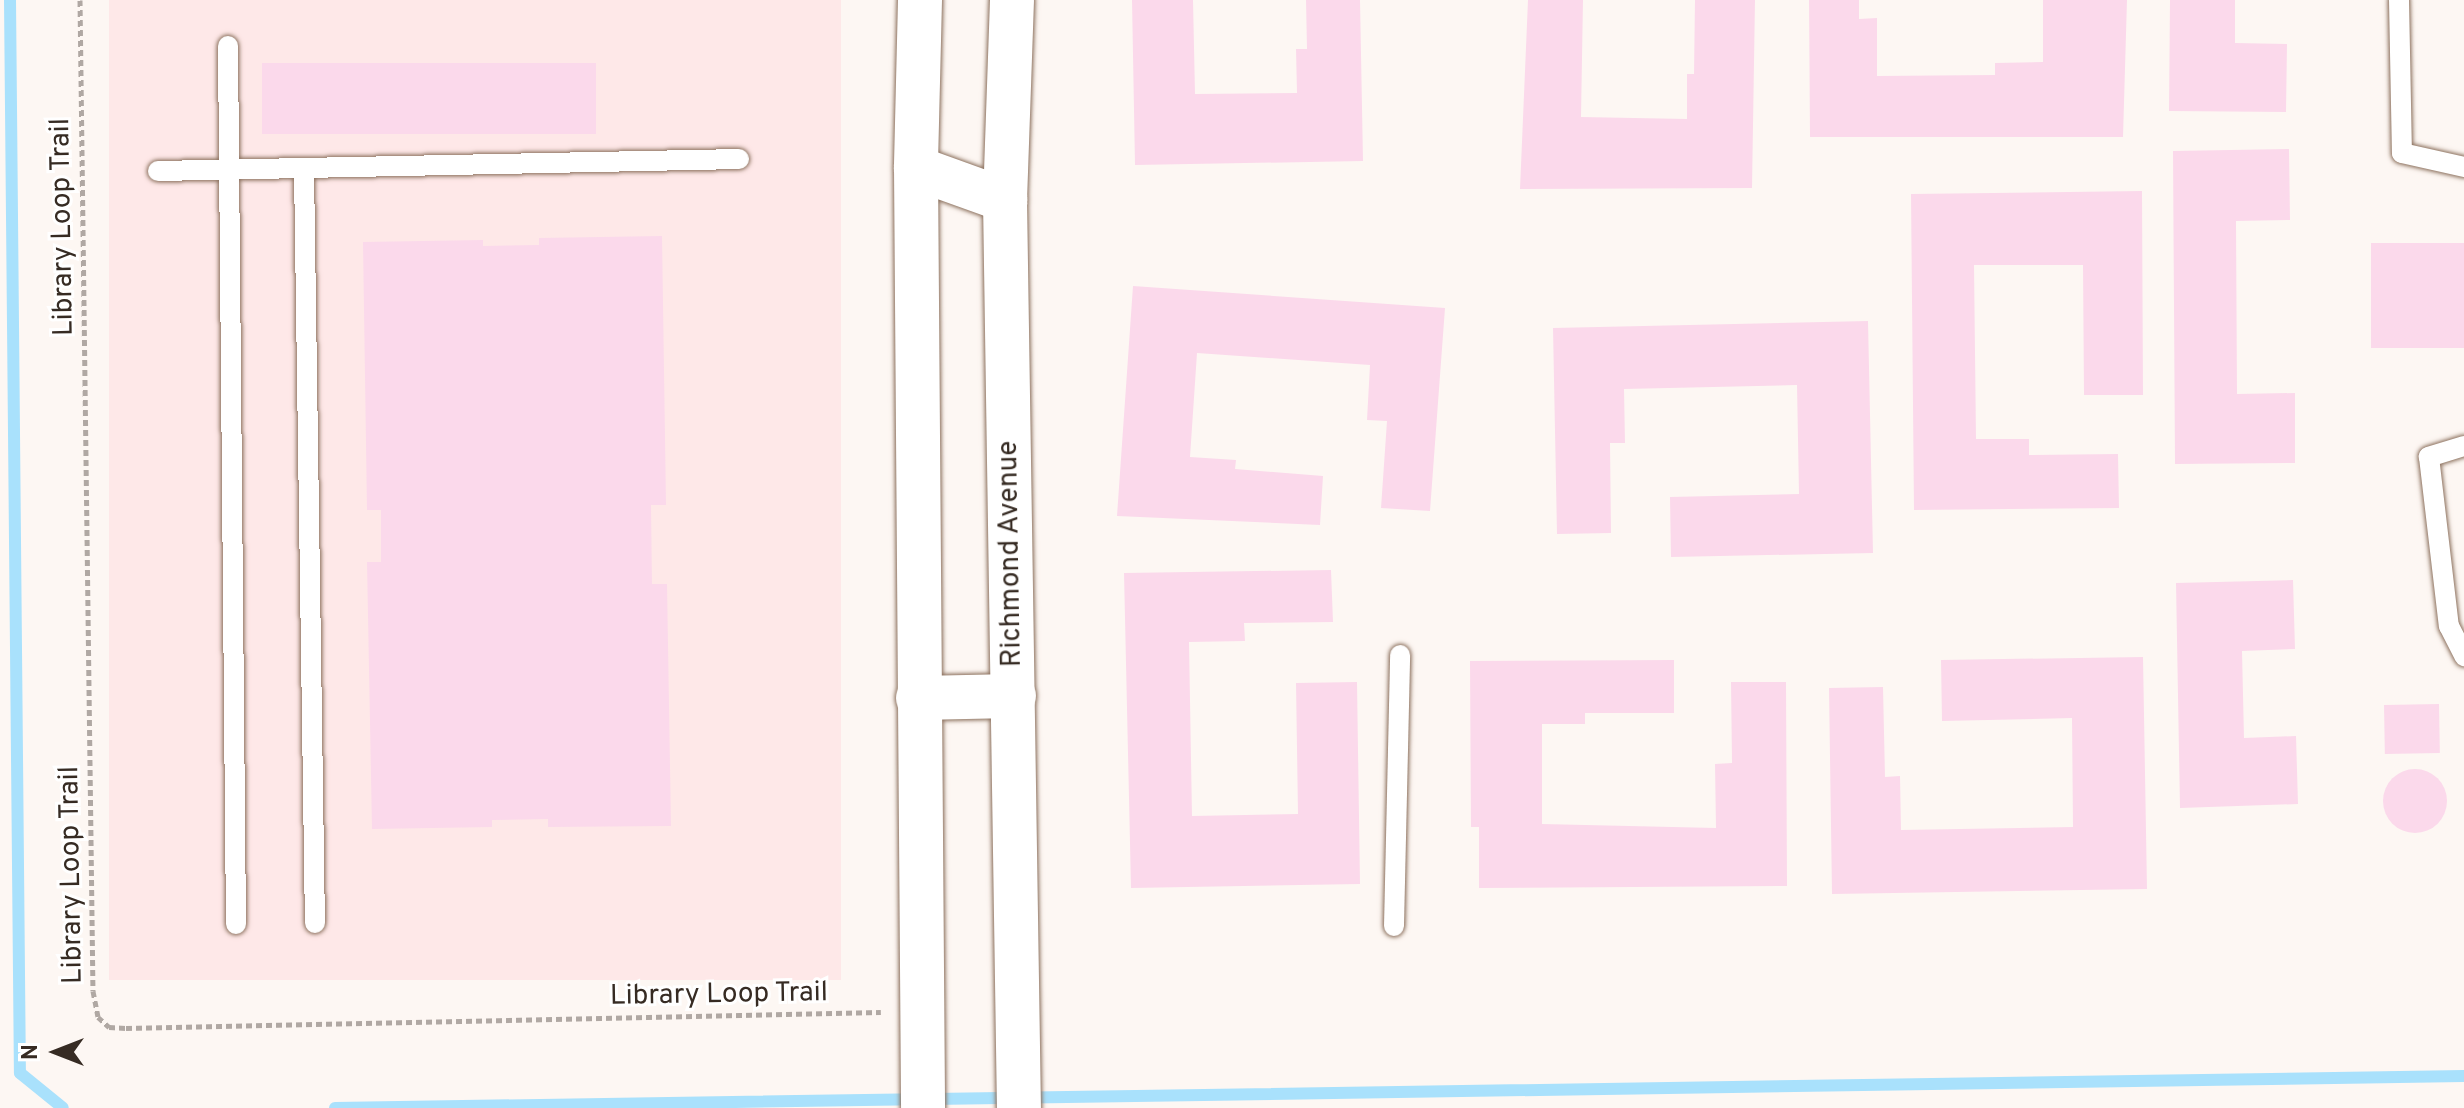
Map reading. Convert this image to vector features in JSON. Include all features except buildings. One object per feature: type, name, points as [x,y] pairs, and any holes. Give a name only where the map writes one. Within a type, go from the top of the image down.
[{"type":"main road","points":[[920,0],[916,168],[923,1108]]},
{"type":"main road","name":"Richmond Avenue","points":[[1012,0],[1005,200],[1019,1108]]},
{"type":"main road","points":[[916,168],[1005,200]]},
{"type":"main road","points":[[918,698],[1014,696]]},
{"type":"lane","points":[[2399,0],[2402,153],[2464,167]]},
{"type":"lane","points":[[228,46],[236,924]]},
{"type":"lane","points":[[158,171],[739,159]]},
{"type":"lane","points":[[304,168],[315,923]]},
{"type":"lane","points":[[2464,446],[2429,457],[2449,626],[2464,656]]},
{"type":"lane","points":[[1394,926],[1400,655]]},
{"type":"path","name":"Library Loop Trail","points":[[80,0],[93,991],[98,1017],[109,1027],[126,1028],[922,1019]]},
{"type":"shaded area","points":[[109,0],[841,0],[841,980],[109,980]]},
{"type":"waterway","points":[[10,0],[20,1073],[63,1108]]},
{"type":"waterway","points":[[335,1108],[2464,1076]]}]
